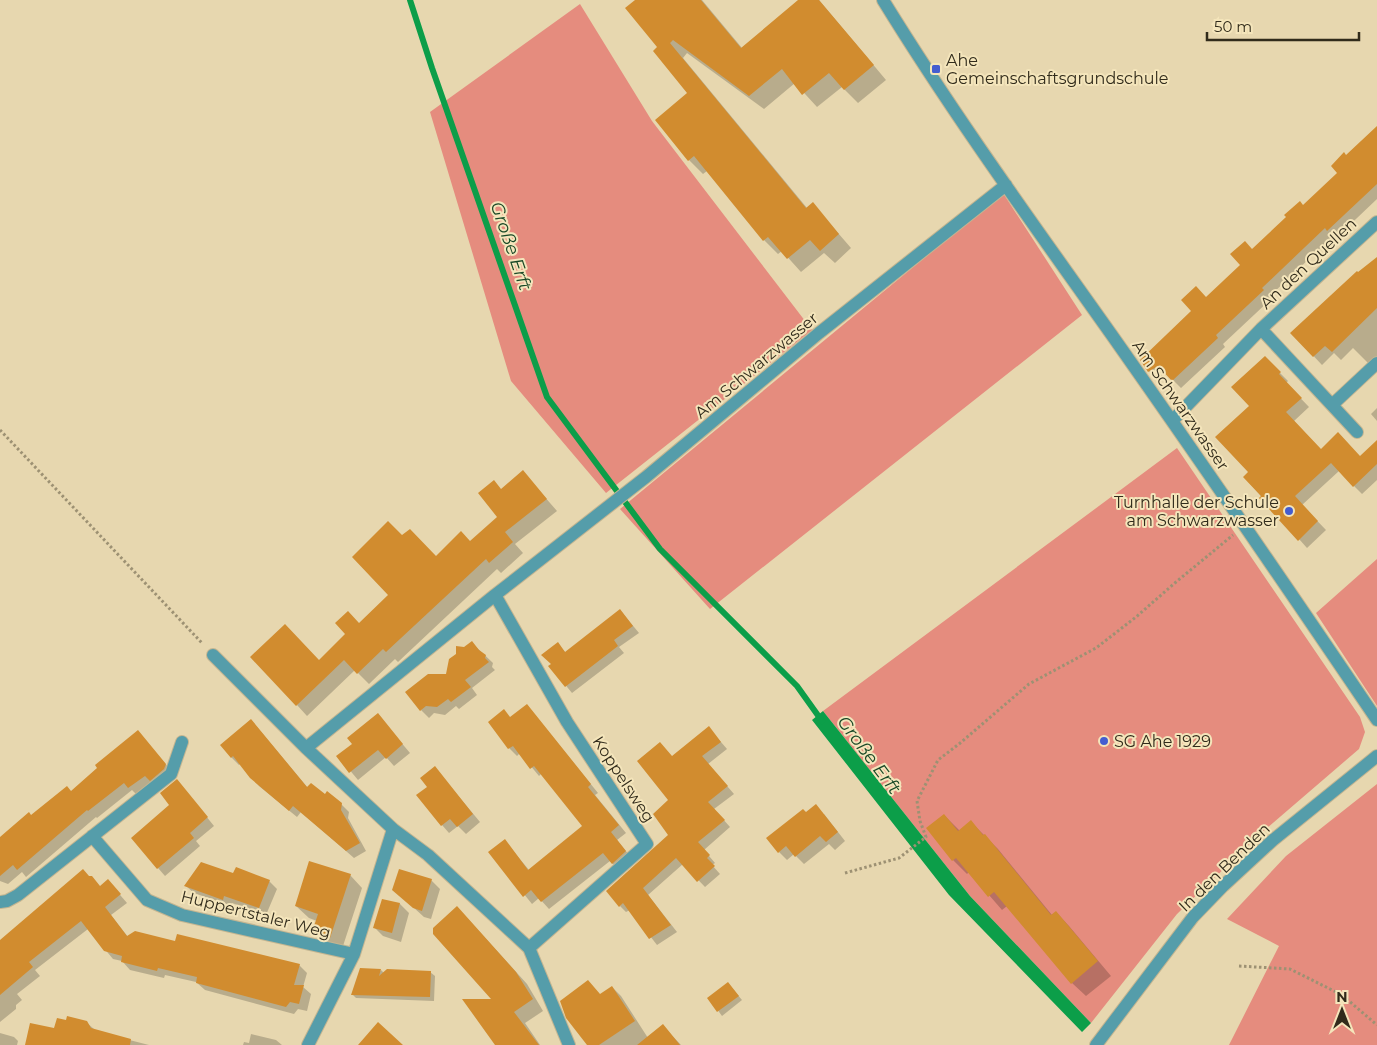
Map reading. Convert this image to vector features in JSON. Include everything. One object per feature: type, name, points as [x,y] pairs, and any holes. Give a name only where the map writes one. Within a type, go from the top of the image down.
[{"type":"street","name":"Am Schwarzwasser","points":[[883,0],[912,48],[1246,526],[1377,720]]},
{"type":"street","name":"Am Schwarzwasser","points":[[495,596],[646,477],[819,333],[1006,185]]},
{"type":"street","name":"An den Quellen","points":[[1172,421],[1262,329],[1377,222]]},
{"type":"street","name":"An den Quellen","points":[[1262,329],[1357,432]]},
{"type":"street","points":[[1332,405],[1377,363]]},
{"type":"street","points":[[306,748],[495,596]]},
{"type":"street","name":"Koppelsweg","points":[[495,596],[567,722],[647,844],[529,948]]},
{"type":"street","points":[[213,655],[306,748],[393,828],[428,855],[529,948],[569,1045]]},
{"type":"street","points":[[0,902],[7,901],[18,895],[172,774],[182,742]]},
{"type":"street","name":"In den Benden","points":[[1096,1045],[1193,918],[1223,886],[1273,840],[1377,756]]},
{"type":"street","points":[[308,1045],[354,954],[393,828]]},
{"type":"street","name":"Huppertstaler Weg","points":[[92,836],[147,900],[182,915],[354,954]]},
{"type":"path","points":[[0,430],[213,655]]},
{"type":"path","points":[[845,873],[899,858],[926,837],[920,821],[917,801],[938,760],[960,744],[1029,684],[1096,648],[1136,618],[1176,582],[1246,526]]},
{"type":"path","points":[[1240,966],[1290,969],[1342,994],[1377,1025]]},
{"type":"shaded area","points":[[580,4],[652,121],[812,330],[606,493],[511,381],[430,112]]},
{"type":"shaded area","points":[[1003,193],[1082,315],[710,609],[620,509]]},
{"type":"shaded area","name":"SG Ahe 1929","points":[[1177,448],[1360,717],[1365,732],[1359,749],[1260,834],[1177,914],[1091,1023],[970,896],[823,711]]},
{"type":"shaded area","points":[[1377,559],[1377,706],[1316,613]]},
{"type":"shaded area","points":[[823,711],[970,896],[1091,1023],[1082,1032],[949,895],[812,720]]},
{"type":"shaded area","points":[[1377,784],[1377,1045],[1229,1045],[1279,946],[1227,919],[1286,856]]},
{"type":"building","points":[[635,0],[701,0],[741,48],[798,0],[819,0],[874,65],[844,90],[829,73],[802,95],[782,69],[749,96],[673,40],[670,43],[806,208],[813,202],[839,234],[820,251],[810,240],[787,259],[768,237],[763,241],[694,156],[688,161],[655,120],[687,93],[653,51],[657,47],[625,8]]},
{"type":"building","points":[[1377,126],[1377,184],[1327,231],[1325,228],[1262,288],[1264,290],[1216,335],[1218,338],[1172,381],[1158,366],[1148,372],[1140,360],[1191,311],[1181,300],[1196,286],[1206,297],[1240,265],[1230,254],[1245,241],[1252,249],[1300,201],[1303,205],[1337,173],[1331,166],[1344,152],[1346,155]]},
{"type":"building","points":[[1377,257],[1377,308],[1332,352],[1325,346],[1313,357],[1290,333],[1357,271]]},
{"type":"building","points":[[1265,356],[1302,398],[1286,412],[1321,449],[1338,432],[1360,456],[1377,440],[1377,464],[1353,487],[1331,463],[1295,496],[1318,521],[1298,541],[1259,498],[1261,496],[1243,477],[1248,472],[1215,437],[1249,406],[1231,387]]},
{"type":"building","points":[[523,470],[547,499],[505,532],[513,542],[489,563],[486,559],[386,652],[383,649],[357,674],[344,660],[296,706],[250,657],[285,624],[319,660],[345,634],[335,623],[348,611],[359,623],[388,595],[352,557],[388,521],[402,535],[410,529],[436,556],[461,531],[470,541],[497,517],[478,493],[494,480],[501,489]]},
{"type":"building","points":[[620,609],[633,626],[614,640],[618,646],[565,687],[548,666],[551,664],[541,655],[558,642],[565,652]]},
{"type":"building","points":[[472,641],[486,655],[485,658],[489,662],[465,680],[471,687],[451,702],[448,699],[437,707],[426,706],[420,711],[405,692],[428,674],[446,674],[449,659],[456,654],[456,646],[464,647]]},
{"type":"building","points":[[527,704],[591,784],[588,787],[619,825],[611,832],[626,851],[612,864],[603,853],[541,902],[531,890],[523,897],[488,852],[505,839],[528,870],[582,826],[534,766],[530,769],[513,746],[508,749],[488,722],[504,709],[510,717]]},
{"type":"building","points":[[378,713],[403,744],[386,759],[378,750],[349,773],[336,756],[352,744],[347,738]]},
{"type":"building","points":[[251,719],[307,787],[311,783],[325,794],[327,791],[342,803],[341,810],[360,843],[346,851],[293,806],[289,811],[250,778],[233,756],[231,758],[220,745]]},
{"type":"building","points":[[709,726],[721,742],[702,756],[728,786],[708,802],[725,820],[698,842],[710,855],[707,858],[715,866],[697,882],[676,858],[643,888],[671,925],[649,939],[623,903],[619,907],[606,891],[668,835],[653,814],[668,800],[637,761],[660,742],[672,756]]},
{"type":"building","points":[[138,730],[166,764],[164,769],[150,781],[145,776],[128,788],[124,783],[87,810],[17,870],[13,865],[0,876],[0,837],[29,812],[31,815],[67,786],[71,791],[97,768],[95,765]]},
{"type":"building","points":[[435,766],[473,814],[457,827],[450,819],[441,826],[416,795],[427,787],[420,778]]},
{"type":"building","points":[[177,779],[208,817],[190,833],[194,838],[157,869],[131,838],[169,805],[160,793]]},
{"type":"building","points":[[816,804],[838,832],[826,842],[820,836],[795,857],[786,846],[778,853],[766,838],[803,809],[806,812]]},
{"type":"building","points":[[944,814],[958,831],[971,820],[983,835],[985,834],[1051,915],[1056,911],[1098,961],[1071,984],[994,892],[988,897],[956,858],[952,861],[926,828]]},
{"type":"building","points":[[309,861],[351,874],[330,938],[312,932],[318,914],[295,906]]},
{"type":"building","points":[[201,862],[233,873],[236,867],[270,880],[259,908],[224,896],[223,900],[184,886]]},
{"type":"building","points":[[83,869],[100,886],[108,879],[121,894],[105,907],[127,936],[135,931],[175,941],[177,934],[300,964],[294,985],[304,985],[299,1004],[290,1002],[286,1007],[196,983],[197,977],[158,968],[157,971],[121,962],[122,956],[104,951],[81,921],[29,962],[33,967],[0,995],[0,940]]},
{"type":"building","points":[[399,869],[432,879],[422,911],[413,908],[392,890]]},
{"type":"building","points":[[382,899],[400,903],[392,933],[373,928]]},
{"type":"building","points":[[457,906],[516,972],[533,999],[514,1012],[539,1045],[495,1045],[462,999],[491,999],[433,934],[433,928]]},
{"type":"building","points":[[360,968],[381,969],[379,976],[387,969],[431,971],[430,997],[351,995]]},
{"type":"building","points":[[588,980],[600,994],[612,986],[635,1021],[599,1045],[587,1045],[566,1018],[560,1001]]},
{"type":"building","points":[[728,982],[739,996],[717,1012],[707,998]]},
{"type":"building","points":[[67,1016],[87,1021],[91,1028],[131,1039],[130,1045],[25,1045],[30,1023],[54,1028],[57,1018],[66,1020]]},
{"type":"building","points":[[378,1022],[403,1045],[358,1045]]},
{"type":"building","points":[[663,1024],[680,1045],[637,1045]]},
{"type":"waterway","name":"Große Erft","points":[[410,0],[547,397],[660,549],[797,686],[822,721]]},
{"type":"place","name":"Ahe Gemeinschaftsgrundschule","points":[[936,69]]},
{"type":"place","name":"Turnhalle der Schule am Schwarzwasser","points":[[1289,511]]},
{"type":"place","name":"SG Ahe 1929","points":[[1104,741]]}]
